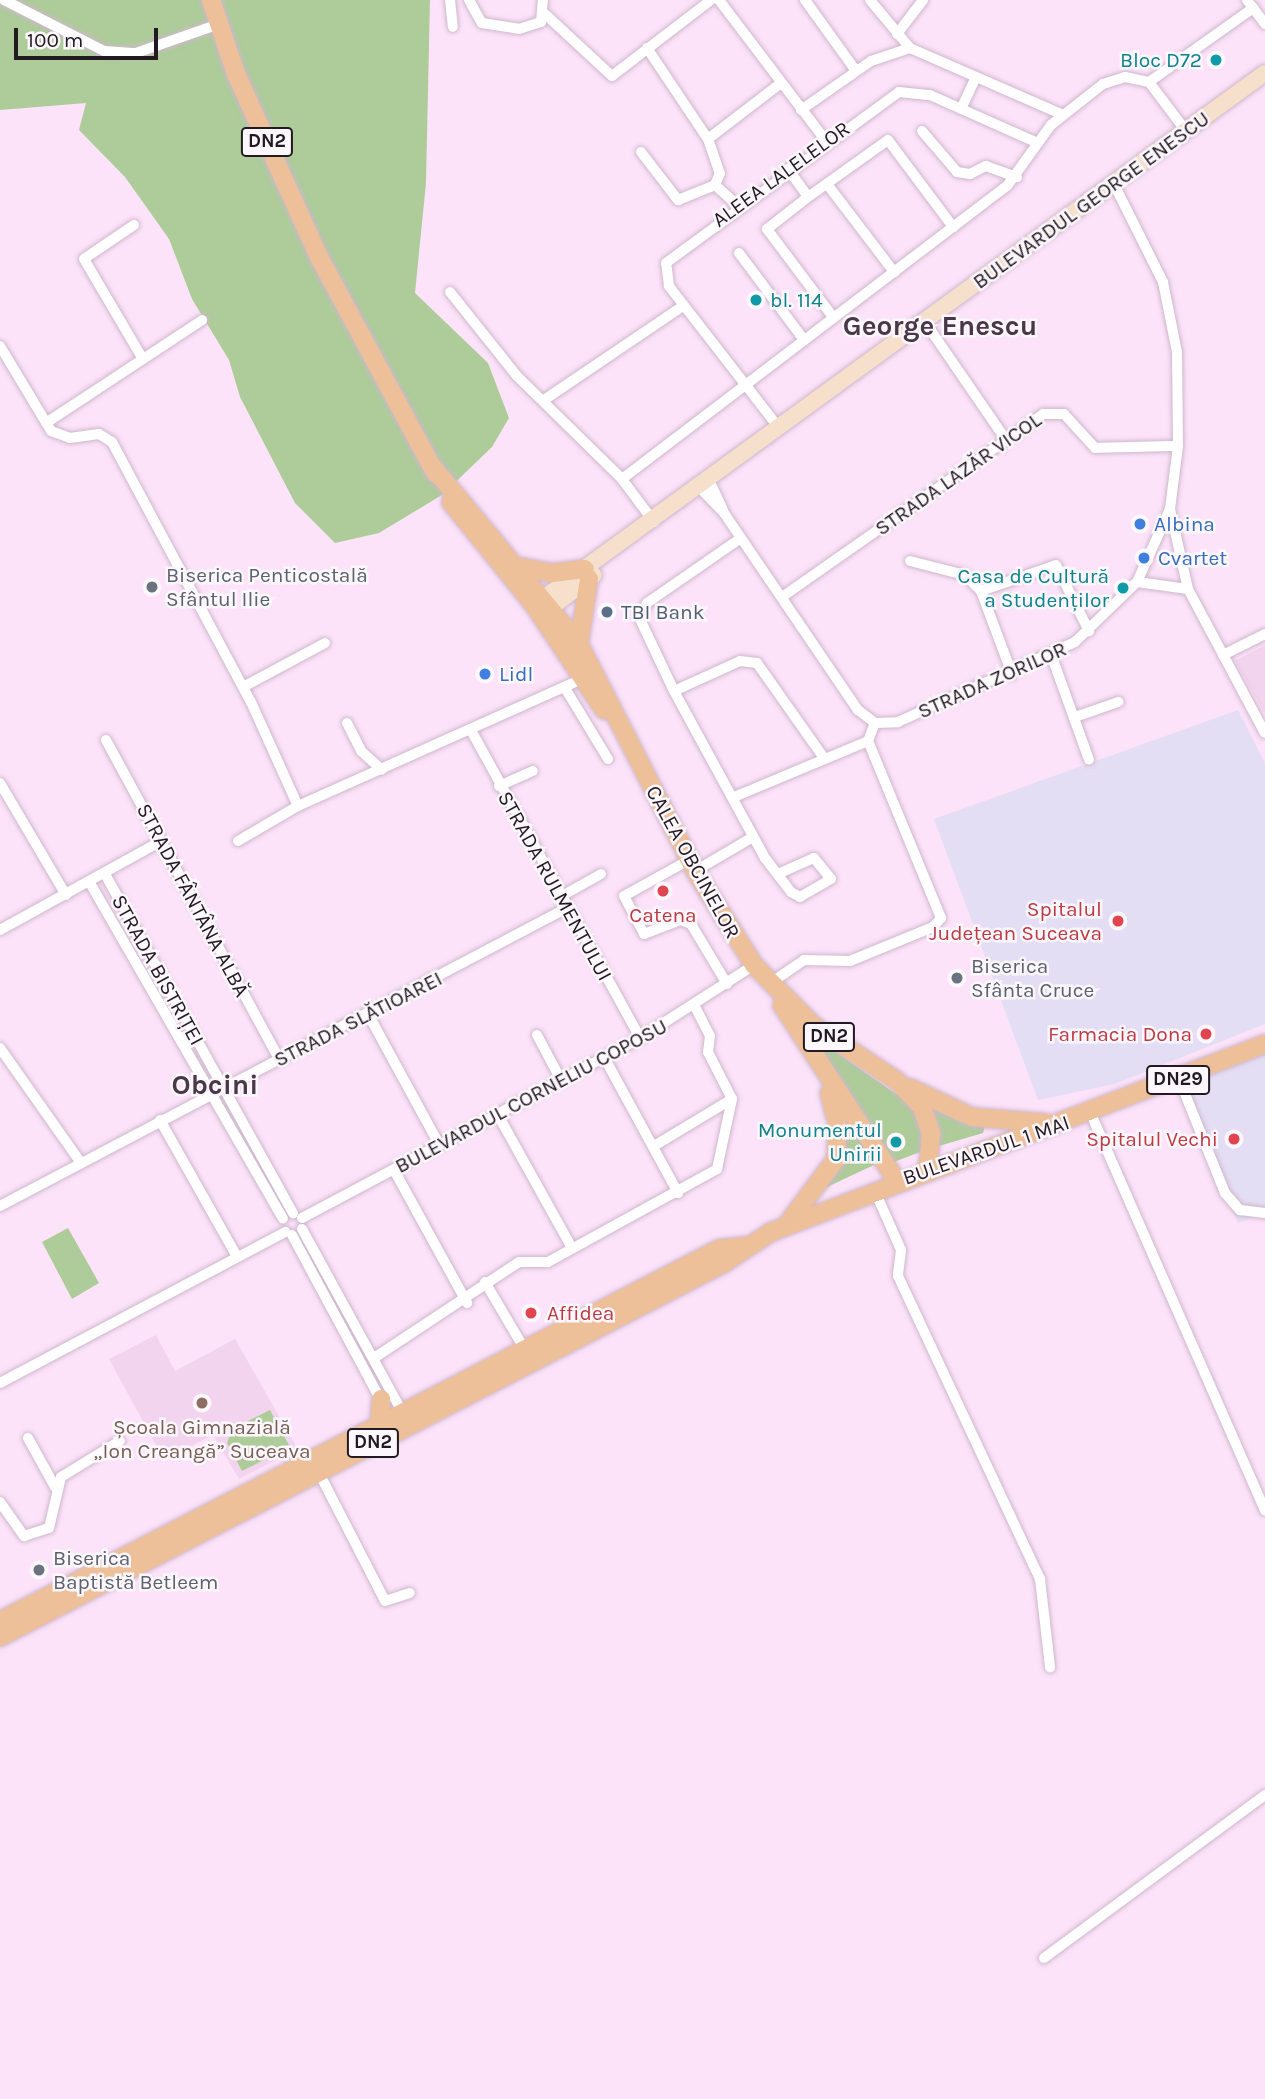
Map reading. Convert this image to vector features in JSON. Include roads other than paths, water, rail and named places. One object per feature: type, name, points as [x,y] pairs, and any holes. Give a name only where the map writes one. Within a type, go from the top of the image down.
[{"type":"main road","name":"DN2","points":[[211,0],[332,284],[444,493],[543,606]]},
{"type":"main road","name":"BULEVARDUL GEORGE ENESCU","points":[[543,606],[704,483],[1265,73]]},
{"type":"main road","name":"DN2","points":[[431,465],[521,567],[543,606]]},
{"type":"main road","points":[[521,567],[552,573],[587,574],[579,644]]},
{"type":"main road","name":"CALEA OBCINELOR","points":[[543,606],[579,644],[692,866],[821,1070],[896,1180]]},
{"type":"main road","name":"CALEA OBCINELOR","points":[[543,606],[584,678],[623,735]]},
{"type":"main road","name":"CALEA OBCINELOR","points":[[769,984],[814,1026],[897,1081],[928,1117],[928,1168]]},
{"type":"main road","name":"BULEVARDUL 1 MAI","points":[[786,1226],[896,1180],[1091,1114],[1265,1044]]},
{"type":"main road","name":"DN2","points":[[0,1620],[396,1421],[724,1263],[743,1246],[786,1226],[836,1159],[838,1126],[821,1070]]},
{"type":"main road","name":"DN29","points":[[897,1081],[987,1121],[1069,1122]]},
{"type":"main road","name":"DN2","points":[[0,1637],[318,1471],[396,1421],[525,1350],[719,1249],[743,1246]]},
{"type":"main road","points":[[381,1399],[396,1421]]},
{"type":"street","points":[[4,0],[104,51],[136,53],[219,24]]},
{"type":"street","points":[[450,0],[453,27]]},
{"type":"street","points":[[469,0],[482,23],[497,28],[532,27],[545,14]]},
{"type":"street","points":[[543,0],[545,14],[612,76],[711,0]]},
{"type":"street","points":[[719,0],[826,141]]},
{"type":"street","points":[[805,0],[856,71]]},
{"type":"street","points":[[870,0],[910,48],[1063,115]]},
{"type":"street","points":[[897,34],[923,0]]},
{"type":"street","points":[[622,479],[1017,177],[1038,143],[1063,115],[1110,80],[1149,82],[1250,4],[1265,24]]},
{"type":"street","points":[[641,152],[678,200],[715,185],[720,173],[708,139],[648,48]]},
{"type":"street","points":[[801,110],[856,71],[910,48]]},
{"type":"street","points":[[961,109],[976,77]]},
{"type":"street","points":[[1149,82],[1186,131]]},
{"type":"street","points":[[708,139],[781,83]]},
{"type":"street","name":"ALEEA LALELELOR","points":[[779,428],[683,306],[665,278],[666,262],[826,141],[899,92],[923,92],[1038,143]]},
{"type":"street","points":[[922,131],[957,172],[986,166],[1017,177]]},
{"type":"street","points":[[833,317],[767,229],[808,197],[888,140],[953,227]]},
{"type":"street","points":[[788,169],[808,197]]},
{"type":"street","points":[[827,184],[894,272]]},
{"type":"street","name":"STRADA ZORILOR","points":[[875,723],[898,722],[1052,657],[1089,631],[1137,582],[1170,509],[1178,446],[1177,352],[1163,282],[1114,184]]},
{"type":"street","points":[[715,185],[738,206]]},
{"type":"street","points":[[134,225],[83,259],[143,359]]},
{"type":"street","points":[[738,253],[804,340]]},
{"type":"street","points":[[450,292],[544,400],[622,479],[654,522]]},
{"type":"street","points":[[544,400],[683,306]]},
{"type":"street","points":[[46,423],[202,320]]},
{"type":"street","points":[[925,322],[1006,440]]},
{"type":"street","points":[[0,346],[46,423],[62,436],[99,434],[112,443],[243,687],[298,806]]},
{"type":"street","name":"STRADA LAZĂR VICOL","points":[[782,597],[1043,414],[1060,411],[1095,448],[1178,446]]},
{"type":"street","points":[[704,483],[858,710],[875,723],[868,741],[941,918],[933,927],[850,961],[820,957],[804,960],[769,984]]},
{"type":"street","points":[[1170,509],[1188,589],[1265,733]]},
{"type":"street","points":[[741,538],[647,603],[639,617],[674,691],[734,797],[753,837],[791,892],[800,897],[829,885],[831,876],[814,858],[780,873]]},
{"type":"street","points":[[910,561],[965,575],[981,591],[1012,674]]},
{"type":"street","points":[[981,591],[1056,565],[1089,631]]},
{"type":"street","points":[[1137,582],[1188,589]]},
{"type":"street","points":[[1223,655],[1265,634]]},
{"type":"street","points":[[243,687],[324,643]]},
{"type":"street","points":[[1052,657],[1089,760]]},
{"type":"street","points":[[674,691],[740,662],[757,663],[824,758]]},
{"type":"street","points":[[238,841],[298,806],[472,732],[584,678]]},
{"type":"street","points":[[565,688],[608,759]]},
{"type":"street","points":[[1075,717],[1118,702]]},
{"type":"street","points":[[347,723],[361,751],[382,769]]},
{"type":"street","name":"STRADA RULMENTULUI","points":[[472,732],[499,786],[640,1038]]},
{"type":"street","name":"STRADA FÂNTÂNA ALBĂ","points":[[106,740],[279,1059]]},
{"type":"street","points":[[734,797],[868,741]]},
{"type":"street","points":[[499,786],[533,771]]},
{"type":"street","points":[[0,783],[66,895]]},
{"type":"street","points":[[727,984],[691,924],[681,920],[643,934],[624,896],[753,837]]},
{"type":"street","points":[[0,930],[90,883],[161,841]]},
{"type":"street","name":"STRADA BISTRIȚEI","points":[[105,874],[224,1085],[291,1224],[381,1399]]},
{"type":"street","points":[[560,897],[601,874]]},
{"type":"street","name":"STRADA BISTRIȚEI","points":[[90,883],[211,1092],[374,1358],[396,1421]]},
{"type":"street","name":"STRADA SLĂTIOAREI","points":[[0,1206],[224,1085],[368,1014],[567,908]]},
{"type":"street","name":"BULEVARDUL CORNELIU COPOSU","points":[[0,1382],[640,1038],[695,1006],[754,965]]},
{"type":"street","points":[[374,1358],[467,1303],[485,1282],[519,1262],[541,1264],[678,1193],[716,1169],[732,1099],[708,1052],[710,1036],[695,1006]]},
{"type":"street","points":[[368,1014],[440,1146]]},
{"type":"street","points":[[537,1035],[561,1080]]},
{"type":"street","points":[[0,1048],[81,1163]]},
{"type":"street","points":[[604,1057],[678,1193]]},
{"type":"street","points":[[1179,1079],[1226,1193],[1240,1210],[1265,1213]]},
{"type":"street","points":[[653,1146],[732,1099]]},
{"type":"street","points":[[1091,1114],[1265,1511]]},
{"type":"street","points":[[498,1115],[572,1248]]},
{"type":"street","points":[[160,1121],[236,1255]]},
{"type":"street","points":[[394,1170],[467,1303]]},
{"type":"street","points":[[874,1189],[901,1250],[903,1287],[1040,1579],[1050,1667]]},
{"type":"street","points":[[485,1282],[525,1350]]},
{"type":"street","points":[[28,1438],[55,1487]]},
{"type":"street","points":[[0,1502],[3,1514],[24,1536],[49,1528],[55,1487],[69,1470],[120,1441]]},
{"type":"street","points":[[318,1471],[385,1601],[410,1593]]},
{"type":"street","points":[[1044,1958],[1265,1795]]},
{"type":"place","name":"Bloc D72","points":[[1216,60]]},
{"type":"place","name":"bl. 114","points":[[756,300]]},
{"type":"place","name":"Albina","points":[[1140,524]]},
{"type":"place","name":"Cvartet","points":[[1144,558]]},
{"type":"place","name":"Biserica Penticostală Sfântul Ilie","points":[[152,587]]},
{"type":"place","name":"Casa de Cultură a Studenților","points":[[1123,588]]},
{"type":"place","name":"TBI Bank","points":[[607,612]]},
{"type":"place","name":"Lidl","points":[[485,674]]},
{"type":"place","name":"Catena","points":[[663,891]]},
{"type":"place","name":"Spitalul Județean Suceava","points":[[1118,921]]},
{"type":"place","name":"Biserica Sfânta Cruce","points":[[957,978]]},
{"type":"place","name":"Farmacia Dona","points":[[1206,1034]]},
{"type":"place","name":"Spitalul Vechi","points":[[1234,1139]]},
{"type":"place","name":"Monumentul Unirii","points":[[896,1142]]},
{"type":"place","name":"Affidea","points":[[531,1313]]},
{"type":"place","name":"Școala Gimnazială „Ion Creangă” Suceava","points":[[202,1403]]},
{"type":"place","name":"Biserica Baptistă Betleem","points":[[39,1570]]},
{"type":"district","name":"George Enescu","points":[[940,326]]},
{"type":"district","name":"Obcini","points":[[215,1085]]}]
